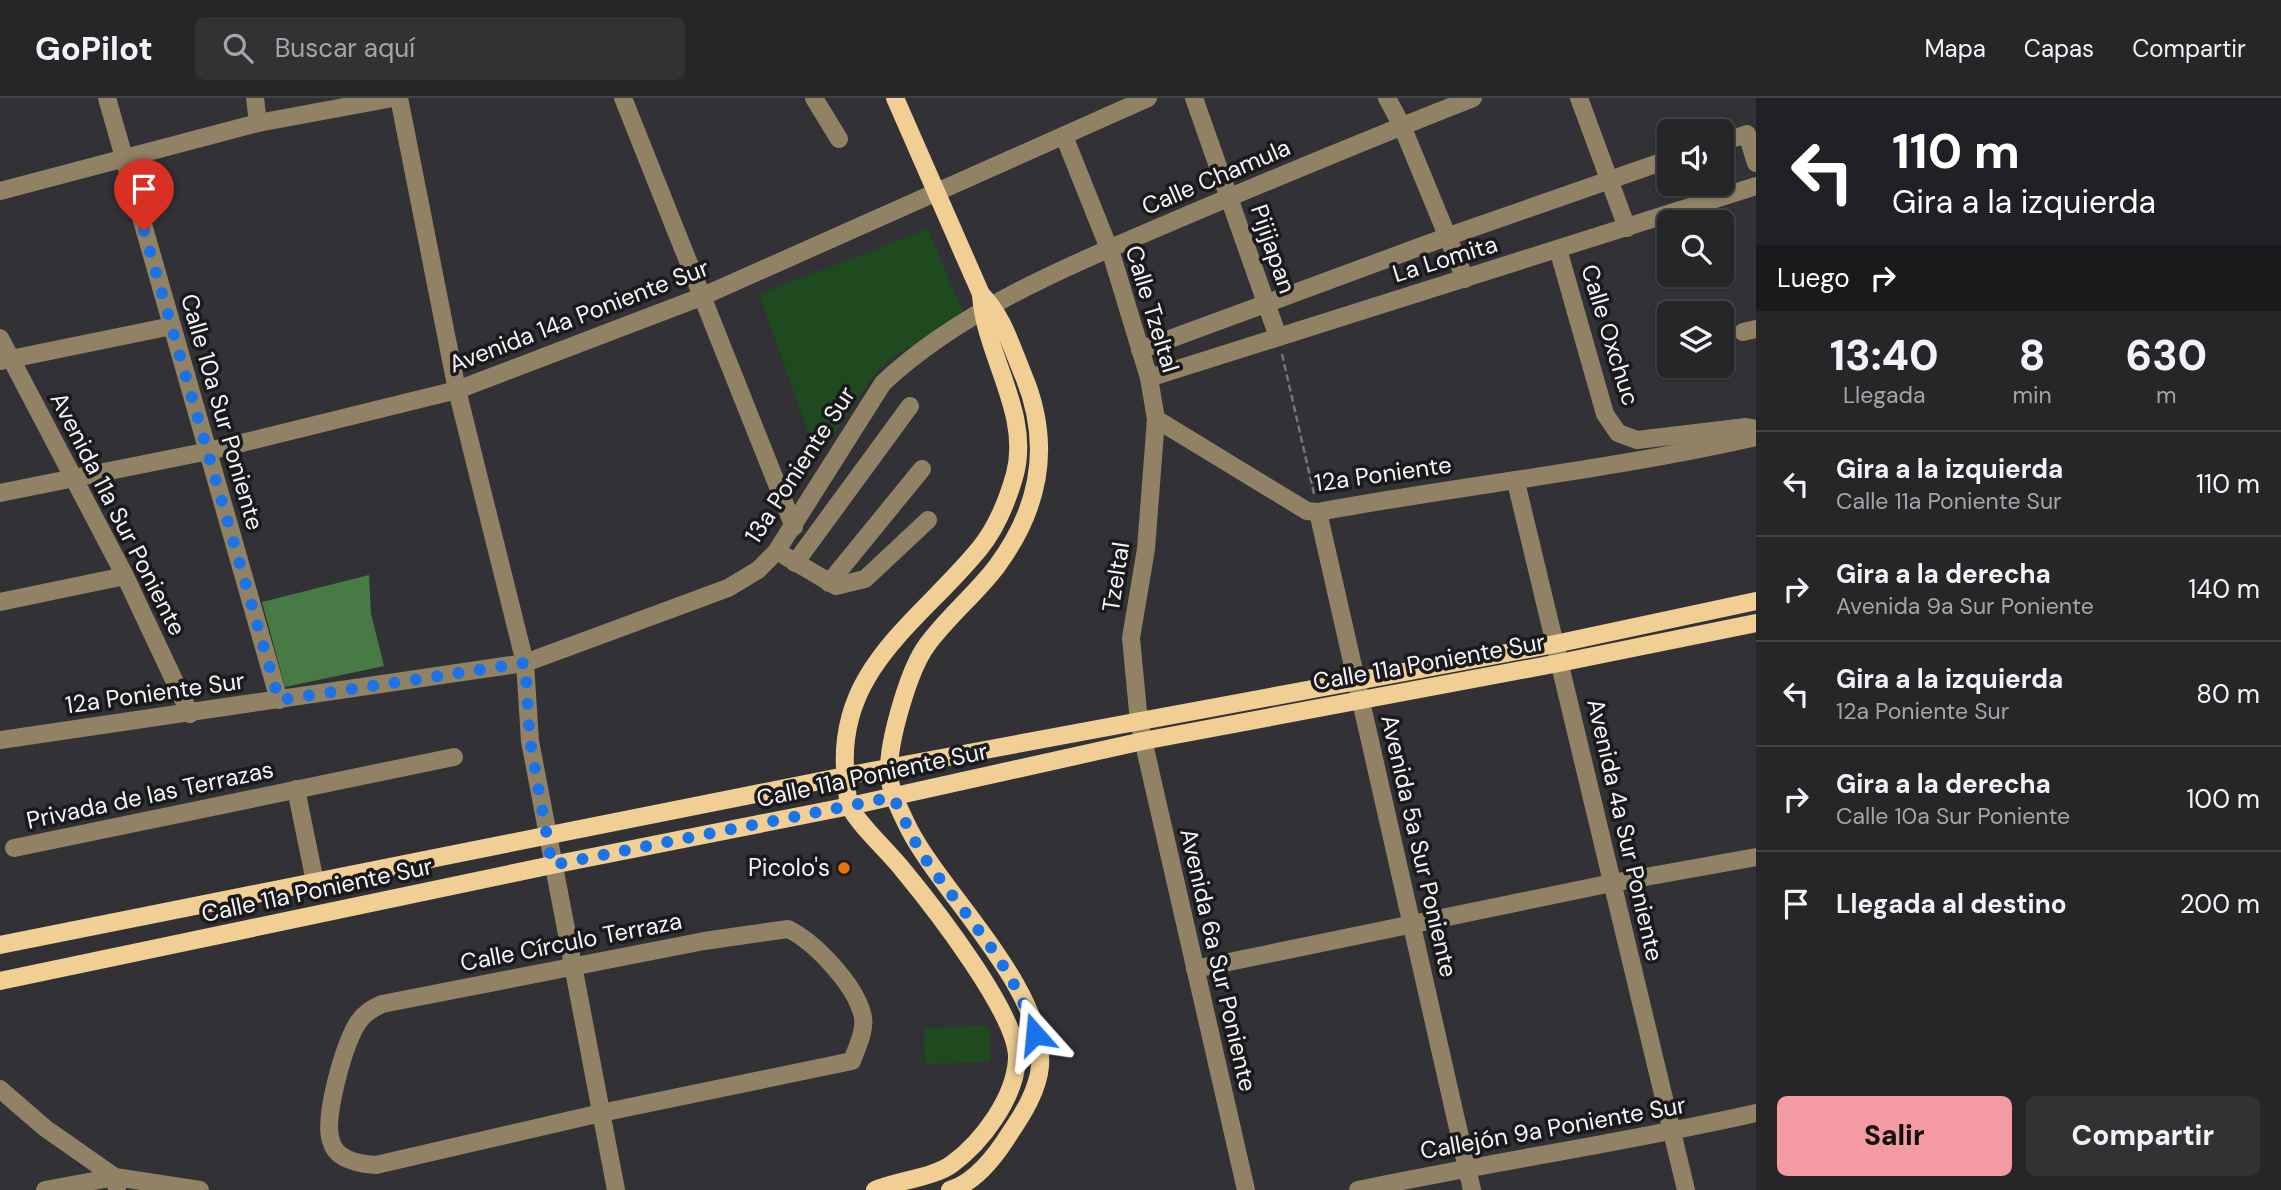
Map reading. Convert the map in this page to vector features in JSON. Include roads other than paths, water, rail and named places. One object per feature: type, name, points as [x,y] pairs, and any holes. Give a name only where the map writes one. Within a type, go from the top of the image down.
[{"type":"main road","points":[[895,98],[985,304],[1026,380],[1038,425],[1040,474],[1024,519],[998,565],[927,645],[907,678],[888,769],[893,797],[923,857],[1003,962],[1026,1005],[1040,1066],[1026,1109],[996,1155],[959,1187],[950,1190]]},
{"type":"main road","points":[[875,1190],[951,1165],[981,1136],[1005,1102],[1017,1059],[1000,1004],[931,905],[850,806],[845,776],[848,721],[862,682],[891,641],[982,546],[1003,508],[1016,471],[1016,428],[985,304]]},
{"type":"main road","name":"Calle 11a Poniente Sur","points":[[0,981],[552,865],[893,797],[1555,644],[1756,601]]},
{"type":"main road","name":"Calle 11a Poniente Sur","points":[[0,945],[845,776],[1139,722],[1559,663],[1756,622]]},
{"type":"main road","points":[[354,875],[360,906]]},
{"type":"street","name":"Calle 10a Sur Poniente","points":[[107,98],[122,159],[209,451],[279,700]]},
{"type":"street","points":[[255,98],[258,123]]},
{"type":"street","points":[[0,191],[258,123],[393,98]]},
{"type":"street","points":[[399,98],[457,390],[525,663],[530,741],[616,1190]]},
{"type":"street","points":[[623,98],[794,527]]},
{"type":"street","points":[[814,98],[839,139]]},
{"type":"street","name":"Avenida 14a Poniente Sur","points":[[0,493],[209,451],[457,390],[701,297],[1148,98]]},
{"type":"street","name":"Pijijapan","points":[[1194,98],[1278,337]]},
{"type":"street","points":[[1387,98],[1402,126],[1465,279]]},
{"type":"street","name":"Calle Chamula","points":[[985,304],[1229,197],[1473,98]]},
{"type":"street","points":[[1579,98],[1627,228]]},
{"type":"street","points":[[1734,138],[1747,134],[1756,163]]},
{"type":"street","name":"Calle Tzeltal","points":[[1064,136],[1109,249],[1149,378],[1156,419]]},
{"type":"street","name":"La Lomita","points":[[1140,350],[1449,236],[1657,163]]},
{"type":"street","name":"La Lomita","points":[[1149,378],[1756,186]]},
{"type":"street","name":"Calle Oxchuc","points":[[1558,249],[1605,414],[1618,433],[1637,440],[1746,427],[1756,429]]},
{"type":"street","name":"13a Poniente Sur","points":[[525,663],[728,588],[758,570],[776,552],[794,527],[883,383],[985,304]]},
{"type":"street","points":[[6,361],[172,326]]},
{"type":"street","name":"Avenida 11a Sur Poniente","points":[[0,338],[6,361],[75,479],[125,576],[190,714]]},
{"type":"street","points":[[795,563],[910,406]]},
{"type":"street","name":"12a Poniente","points":[[1156,419],[1307,511],[1318,512],[1428,491],[1516,482],[1650,460],[1756,437]]},
{"type":"street","name":"Tzeltal","points":[[1143,741],[1131,638],[1146,549],[1156,419]]},
{"type":"street","points":[[830,583],[922,469]]},
{"type":"street","name":"Avenida 4a Sur Poniente","points":[[1516,482],[1686,1190]]},
{"type":"street","name":"Avenida 5a Sur Poniente","points":[[1318,512],[1472,1190]]},
{"type":"street","points":[[776,552],[836,586],[865,579],[928,520]]},
{"type":"street","points":[[0,602],[125,576]]},
{"type":"street","name":"12a Poniente Sur","points":[[0,740],[525,663]]},
{"type":"street","name":"Avenida 6a Sur Poniente","points":[[1143,741],[1246,1190]]},
{"type":"street","name":"Privada de las Terrazas","points":[[14,848],[454,757]]},
{"type":"street","points":[[296,789],[315,882]]},
{"type":"street","points":[[1195,969],[1612,883],[1756,858]]},
{"type":"street","name":"Calle Círculo Terraza","points":[[788,929],[820,948],[863,1014],[861,1035],[852,1061],[601,1113],[376,1165],[356,1163],[343,1157],[331,1143],[329,1117],[341,1066],[356,1026],[366,1012],[382,1004],[704,941],[788,929]]},
{"type":"street","points":[[0,1088],[45,1128],[116,1184]]},
{"type":"street","name":"Callejón 9a Poniente Sur","points":[[1358,1190],[1467,1167],[1672,1132],[1756,1113]]},
{"type":"street","points":[[45,1190],[116,1184],[200,1190]]},
{"type":"place","name":"Picolo's","points":[[844,868]]}]
